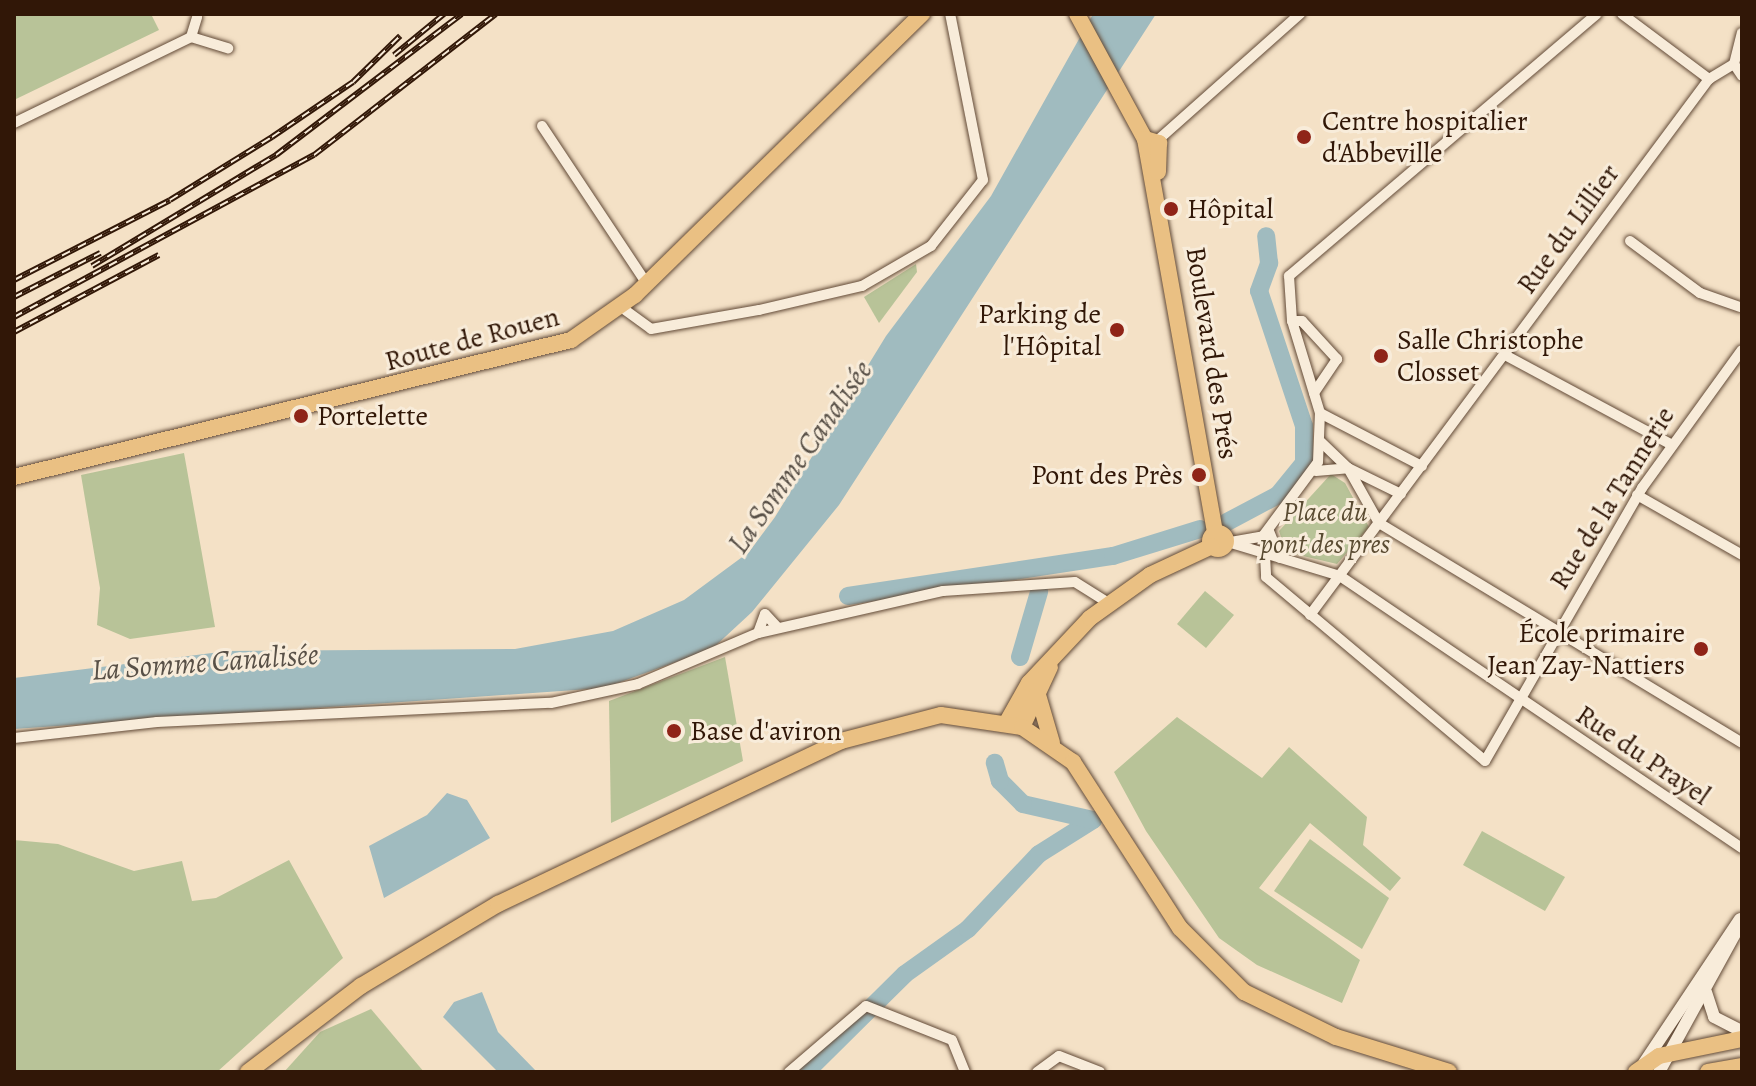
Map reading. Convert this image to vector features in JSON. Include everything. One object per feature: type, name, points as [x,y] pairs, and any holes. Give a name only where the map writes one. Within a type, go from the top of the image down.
[{"type":"main road","name":"Route de Rouen","points":[[14,477],[532,354],[571,340],[621,307],[647,284],[922,14]]},
{"type":"main road","name":"Boulevard des Prés","points":[[1077,14],[1117,93],[1152,146],[1221,541]]},
{"type":"main road","points":[[1014,724],[1056,653],[1108,603],[1221,541]]},
{"type":"main road","points":[[1014,724],[1038,695],[1056,653]]},
{"type":"main road","points":[[1038,695],[1054,746]]},
{"type":"main road","points":[[248,1072],[443,934],[787,765],[912,719],[1014,724],[1054,746],[1092,786],[1167,909],[1216,969],[1292,1020],[1442,1071]]},
{"type":"main road","points":[[1637,1072],[1666,1055],[1742,1039]]},
{"type":"main road","points":[[1708,1072],[1742,1066]]},
{"type":"street","points":[[621,307],[651,329],[862,286],[931,246],[978,192],[983,168],[950,14]]},
{"type":"street","points":[[1152,146],[1300,14]]},
{"type":"street","points":[[1221,541],[1269,531],[1316,471],[1321,442],[1320,413],[1285,289],[1303,260],[1597,14]]},
{"type":"street","points":[[1622,14],[1709,79]]},
{"type":"street","points":[[191,37],[197,17]]},
{"type":"street","points":[[1742,33],[1734,64],[1742,76]]},
{"type":"street","points":[[14,123],[191,37],[228,48]]},
{"type":"street","name":"Rue du Lillier","points":[[1379,523],[1709,79],[1734,64]]},
{"type":"street","points":[[542,126],[647,284]]},
{"type":"street","points":[[1630,241],[1700,293],[1740,307]]},
{"type":"street","points":[[1292,321],[1302,321],[1337,359],[1314,393]]},
{"type":"street","name":"Rue de la Tannerie","points":[[1310,615],[1485,761],[1637,495],[1670,444],[1742,350]]},
{"type":"street","points":[[1505,355],[1670,444]]},
{"type":"street","points":[[1320,413],[1422,466]]},
{"type":"street","points":[[1321,442],[1348,468],[1379,523],[1560,628],[1742,743]]},
{"type":"street","points":[[1316,471],[1348,468],[1401,494]]},
{"type":"street","points":[[1637,495],[1742,555]]},
{"type":"street","points":[[1265,555],[1266,577],[1310,615],[1379,523]]},
{"type":"street","points":[[1269,531],[1280,558]]},
{"type":"street","points":[[1221,541],[1340,576]]},
{"type":"street","name":"Rue du Prayel","points":[[1340,576],[1742,848]]},
{"type":"street","points":[[14,738],[157,722],[551,703],[638,684],[777,627],[979,588],[1075,582],[1108,603]]},
{"type":"street","points":[[758,633],[765,614],[777,627]]},
{"type":"street","points":[[1659,1072],[1666,1055],[1706,992],[1741,919]]},
{"type":"street","points":[[1637,1072],[1741,919]]},
{"type":"street","points":[[1706,992],[1714,1017],[1742,1031]]},
{"type":"street","points":[[789,1072],[872,1008],[952,1040],[965,1072]]},
{"type":"street","points":[[1037,1072],[1059,1056],[1100,1072]]},
{"type":"green space","points":[[14,14],[151,14],[159,30],[14,100]]},
{"type":"green space","points":[[916,264],[917,272],[879,323],[864,297]]},
{"type":"green space","points":[[184,453],[215,627],[130,639],[97,625],[100,588],[81,475]]},
{"type":"green space","name":"Place du pont des pres","points":[[1331,474],[1345,483],[1369,527],[1337,564],[1286,552],[1279,531]]},
{"type":"green space","points":[[1205,591],[1234,615],[1206,648],[1177,624]]},
{"type":"green space","name":"Base d'aviron","points":[[725,657],[743,761],[611,823],[609,701]]},
{"type":"green space","points":[[1177,717],[1262,778],[1289,747],[1367,817],[1363,845],[1401,878],[1390,891],[1310,823],[1259,888],[1360,960],[1342,1003],[1257,965],[1219,938],[1146,831],[1114,772]]},
{"type":"green space","points":[[1482,831],[1565,877],[1545,911],[1463,865]]},
{"type":"green space","points":[[1310,839],[1389,898],[1362,949],[1274,891]]},
{"type":"green space","points":[[14,840],[58,844],[134,871],[182,861],[192,901],[216,898],[289,860],[343,958],[217,1072],[14,1072]]},
{"type":"green space","points":[[371,1009],[424,1072],[284,1072],[320,1032]]},
{"type":"water","name":"La Somme Canalisée","points":[[1093,14],[1156,14],[839,505],[752,612],[712,649],[604,688],[14,729],[14,678],[228,651],[515,649],[613,631],[684,600],[749,552],[775,517],[886,336],[991,196]]},
{"type":"water","points":[[447,793],[467,800],[490,838],[384,898],[369,846],[427,815]]},
{"type":"water","points":[[482,992],[498,1032],[537,1072],[498,1072],[443,1017],[454,1002]]},
{"type":"waterway","points":[[1227,522],[1278,495],[1304,463],[1304,426],[1259,291],[1269,263],[1266,236]]},
{"type":"waterway","points":[[848,596],[1113,556],[1200,529]]},
{"type":"waterway","points":[[1020,657],[1039,592]]},
{"type":"waterway","points":[[806,1072],[905,974],[968,929],[1039,854],[1093,820],[1023,804],[1000,781],[995,763]]},
{"type":"railway","points":[[394,55],[444,14]]},
{"type":"railway","points":[[92,266],[276,155],[462,14]]},
{"type":"railway","points":[[14,317],[314,155],[496,14]]},
{"type":"railway","points":[[14,280],[170,200],[272,137],[353,82],[400,36]]},
{"type":"railway","points":[[14,297],[100,253]]},
{"type":"railway","points":[[14,332],[159,255]]},
{"type":"place","name":"Centre hospitalier d'Abbeville","points":[[1304,137]]},
{"type":"place","name":"Hôpital","points":[[1171,209]]},
{"type":"place","name":"Parking de l'Hôpital","points":[[1117,330]]},
{"type":"place","name":"Salle Christophe Closset","points":[[1381,356]]},
{"type":"place","name":"Portelette","points":[[301,416]]},
{"type":"place","name":"Pont des Près","points":[[1199,475]]},
{"type":"place","name":"École primaire Jean Zay-Nattiers","points":[[1701,649]]},
{"type":"place","name":"Base d'aviron","points":[[674,731]]}]
